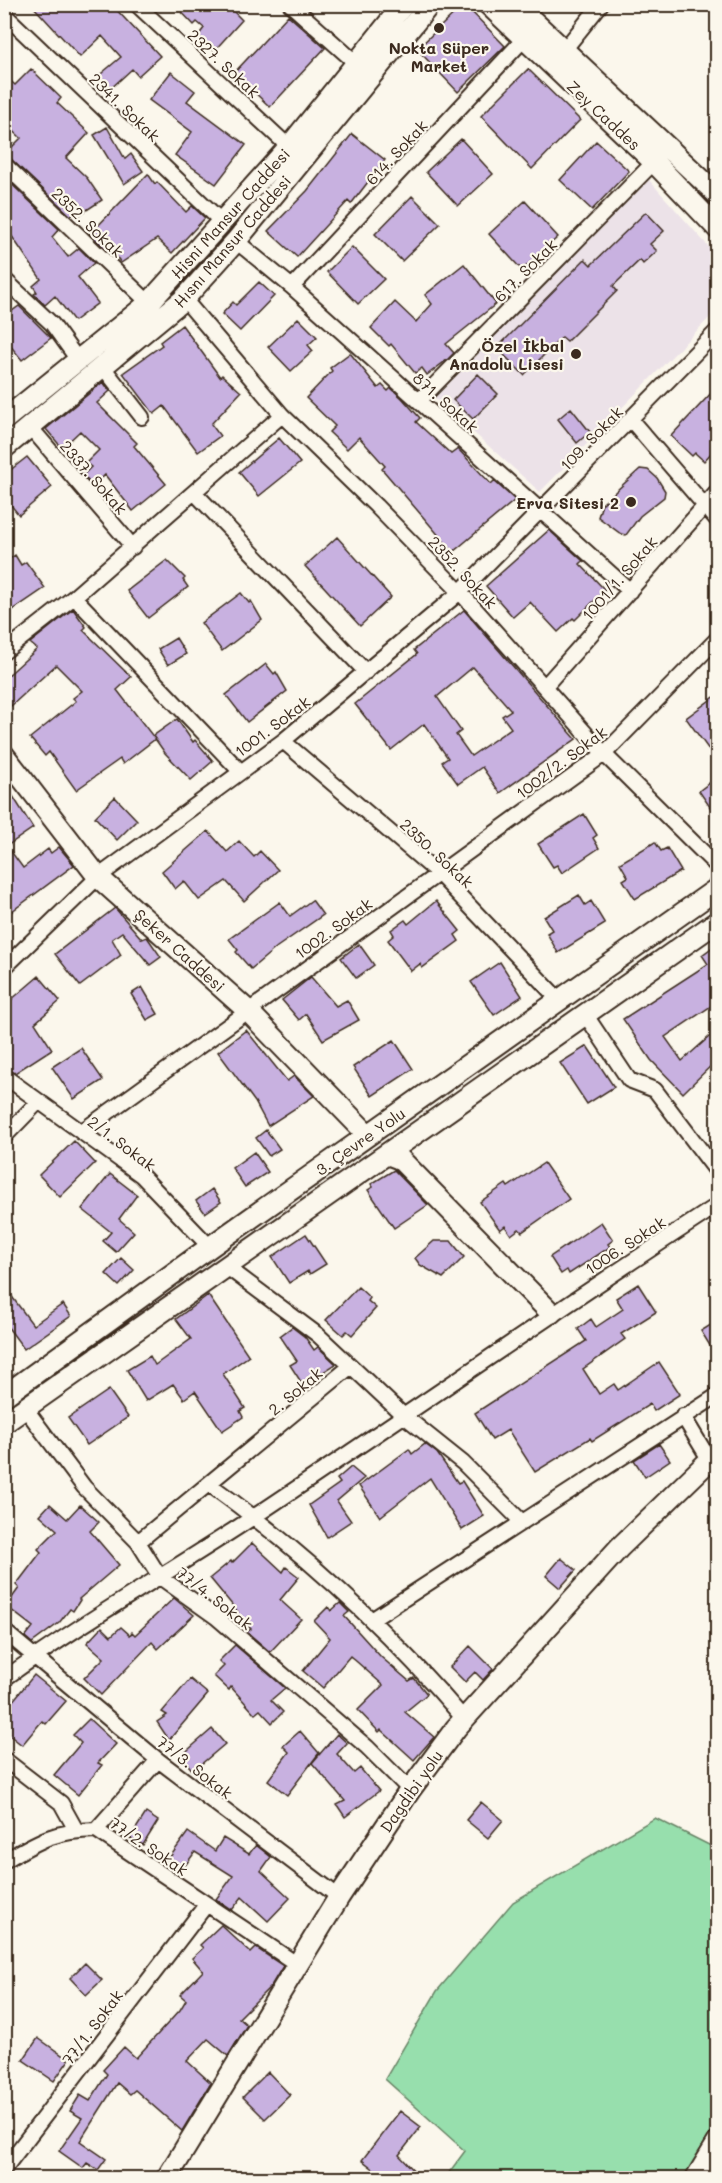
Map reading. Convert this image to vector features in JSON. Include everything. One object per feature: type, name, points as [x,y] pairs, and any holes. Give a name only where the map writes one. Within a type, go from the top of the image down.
[{"type":"main road","name":"Hisni Mansur Caddesi","points":[[4,420],[149,303],[289,147],[404,4]]},
{"type":"main road","name":"Hısnı Mansur Caddesi","points":[[4,448],[31,428],[184,299],[236,242],[430,4]]},
{"type":"main road","name":"Zey Caddes","points":[[488,4],[654,162],[717,229]]},
{"type":"main road","name":"Zey Caddes","points":[[515,4],[717,195]]},
{"type":"main road","name":"Şeker Caddesi","points":[[4,755],[98,877],[247,1010],[368,1135]]},
{"type":"main road","name":"3. Çevre Yolu","points":[[4,1396],[210,1247],[717,888]]},
{"type":"main road","name":"3. Çevre Yolu","points":[[4,1423],[717,921]]},
{"type":"main road","points":[[387,1154],[400,1159],[551,1313]]},
{"type":"main road","name":"Dagdibi yolu","points":[[167,2178],[339,1897],[410,1790],[464,1719],[619,1548],[713,1455]]},
{"type":"main road","points":[[696,2178],[717,2142]]},
{"type":"street","name":"2327. Sokak","points":[[136,4],[289,147]]},
{"type":"street","points":[[290,4],[356,63]]},
{"type":"street","points":[[564,50],[601,4]]},
{"type":"street","name":"2341. Sokak","points":[[4,14],[223,223]]},
{"type":"street","name":"614. Sokak","points":[[292,287],[524,39]]},
{"type":"street","name":"617. Sokak","points":[[419,401],[654,162]]},
{"type":"street","name":"2352. Sokak","points":[[4,164],[149,303]]},
{"type":"street","name":"871. Sokak","points":[[236,242],[292,287],[543,510],[630,591]]},
{"type":"street","points":[[4,279],[52,324],[78,360]]},
{"type":"street","name":"2352. Sokak","points":[[184,299],[282,415],[460,592],[604,754],[717,867]]},
{"type":"street","name":"109. Sokak","points":[[460,592],[543,510],[717,330]]},
{"type":"street","points":[[103,367],[142,417]]},
{"type":"street","points":[[4,652],[133,547],[282,415]]},
{"type":"street","points":[[631,420],[717,521]]},
{"type":"street","name":"2337. Sokak","points":[[31,428],[133,547]]},
{"type":"street","name":"1001/1. Sokak","points":[[545,686],[717,491]]},
{"type":"street","points":[[194,492],[366,672]]},
{"type":"street","name":"1001. Sokak","points":[[6,962],[98,877],[283,741],[460,592]]},
{"type":"street","points":[[74,597],[240,771]]},
{"type":"street","name":"1002/2. Sokak","points":[[438,873],[604,754],[717,638]]},
{"type":"street","name":"2350. Sokak","points":[[283,741],[438,873],[559,1000]]},
{"type":"street","name":"1002. Sokak","points":[[81,1132],[438,873]]},
{"type":"street","points":[[585,1014],[629,1080],[655,1090],[717,1173]]},
{"type":"street","name":"2/1. Sokak","points":[[4,1076],[141,1175],[210,1247]]},
{"type":"street","points":[[4,1137],[39,1101]]},
{"type":"street","name":"1006. Sokak","points":[[4,1679],[130,1594],[255,1516],[551,1313],[717,1205]]},
{"type":"street","name":"2. Sokak","points":[[138,1542],[351,1366],[318,1335],[227,1266]]},
{"type":"street","points":[[351,1366],[403,1416],[463,1463],[521,1521]]},
{"type":"street","points":[[373,1619],[717,1395]]},
{"type":"street","name":"77/4. Sokak","points":[[26,1408],[84,1487],[138,1542],[160,1577],[216,1617],[367,1747],[410,1790]]},
{"type":"street","points":[[683,1416],[713,1455]]},
{"type":"street","points":[[210,1484],[255,1516],[373,1619],[464,1719]]},
{"type":"street","name":"77/3. Sokak","points":[[4,1631],[33,1658],[158,1760],[339,1897]]},
{"type":"street","points":[[4,1759],[61,1803],[76,1830]]},
{"type":"street","points":[[96,1830],[158,1760]]},
{"type":"street","name":"77/2. Sokak","points":[[4,1861],[44,1838],[66,1830],[96,1830],[298,1965]]},
{"type":"street","name":"77/1. Sokak","points":[[4,2169],[206,1905]]},
{"type":"shaded area","name":"Özel İkbal Anadolu Lisesi","points":[[649,180],[717,256],[717,310],[540,492],[435,398]]},
{"type":"green space","points":[[655,1818],[717,1849],[717,2178],[445,2178],[465,2151],[385,2079],[437,1991],[513,1902]]},
{"type":"building","points":[[31,4],[111,4],[160,56],[138,76],[132,69],[108,91],[96,78],[121,57],[102,36],[80,57]]},
{"type":"building","points":[[174,4],[226,4],[242,20],[214,51],[198,36],[204,28],[197,22],[194,25]]},
{"type":"building","points":[[464,4],[505,46],[458,92],[417,49]]},
{"type":"building","points":[[288,15],[325,48],[270,107],[234,73]]},
{"type":"building","points":[[31,69],[61,98],[57,103],[89,133],[66,158],[87,178],[102,200],[76,217],[74,214],[71,216],[10,158],[4,155],[21,138],[4,122],[4,75],[15,85]]},
{"type":"building","points":[[528,69],[580,120],[532,169],[481,116]]},
{"type":"building","points":[[171,72],[195,91],[187,101],[246,145],[216,184],[175,155],[192,132],[149,100]]},
{"type":"building","points":[[107,127],[125,159],[131,154],[143,171],[124,184],[94,135]]},
{"type":"building","points":[[352,134],[385,160],[351,204],[348,201],[297,257],[268,231],[307,191]]},
{"type":"building","points":[[461,139],[493,174],[458,206],[426,172]]},
{"type":"building","points":[[596,141],[629,171],[592,210],[560,180]]},
{"type":"building","points":[[148,174],[155,184],[157,182],[186,212],[192,206],[205,218],[172,253],[157,239],[121,263],[111,249],[108,251],[90,234]]},
{"type":"building","points":[[4,177],[59,229],[52,237],[68,257],[79,248],[94,263],[78,277],[98,303],[74,321],[55,296],[45,305],[34,294],[37,292],[33,286],[41,279],[11,235],[4,242]]},
{"type":"building","points":[[412,196],[440,224],[402,261],[375,234]]},
{"type":"building","points":[[525,201],[558,237],[522,270],[489,234]]},
{"type":"building","points":[[646,212],[664,231],[650,244],[657,251],[643,264],[640,260],[613,286],[617,291],[567,341],[562,337],[524,375],[497,348],[585,259],[591,265]]},
{"type":"building","points":[[352,247],[384,279],[358,304],[327,272]]},
{"type":"building","points":[[464,264],[496,304],[446,344],[454,353],[448,359],[427,375],[422,368],[415,373],[391,344],[389,346],[371,328],[395,302],[416,322],[432,304],[425,295]]},
{"type":"building","points":[[259,282],[274,296],[240,331],[222,314],[233,302],[236,305]]},
{"type":"building","points":[[19,306],[51,338],[22,360],[4,338],[4,317]]},
{"type":"building","points":[[298,318],[317,337],[308,345],[313,351],[291,371],[268,347]]},
{"type":"building","points":[[182,325],[220,377],[222,375],[241,392],[211,424],[220,436],[198,452],[164,406],[154,414],[123,373],[162,345],[160,342]]},
{"type":"building","points":[[350,353],[378,388],[382,385],[388,391],[391,388],[402,398],[420,418],[416,422],[451,454],[458,449],[491,484],[494,481],[515,500],[453,552],[382,469],[385,466],[359,437],[347,449],[329,432],[335,426],[306,398],[332,371],[330,368]]},
{"type":"building","points":[[478,374],[498,394],[473,419],[453,400]]},
{"type":"building","points":[[103,382],[110,391],[97,403],[137,443],[134,446],[166,484],[133,511],[105,475],[93,487],[83,475],[91,467],[86,463],[99,450],[80,431],[62,448],[46,429]]},
{"type":"building","points":[[717,387],[717,441],[711,447],[714,450],[704,461],[695,453],[692,456],[671,436]]},
{"type":"building","points":[[571,408],[590,432],[577,443],[558,419]]},
{"type":"building","points":[[279,438],[300,463],[259,496],[239,472]]},
{"type":"building","points":[[27,457],[52,487],[19,515],[4,497],[4,475]]},
{"type":"building","name":"Erva Sitesi 2","points":[[640,469],[648,470],[657,478],[665,491],[664,497],[640,516],[626,535],[621,534],[598,517],[602,504]]},
{"type":"building","points":[[549,530],[583,561],[580,564],[605,590],[575,620],[573,618],[558,632],[530,602],[513,617],[486,586]]},
{"type":"building","points":[[337,537],[391,597],[360,626],[305,566]]},
{"type":"building","points":[[15,555],[21,565],[26,562],[45,588],[4,616],[4,563]]},
{"type":"building","points":[[167,560],[185,578],[183,580],[188,587],[148,618],[127,591]]},
{"type":"building","points":[[241,593],[249,603],[251,601],[262,620],[222,651],[201,623]]},
{"type":"building","points":[[73,609],[86,627],[83,630],[131,677],[117,690],[155,739],[123,764],[120,759],[76,790],[49,752],[45,756],[30,738],[76,701],[73,698],[82,691],[56,665],[11,706],[4,699],[4,679],[37,649],[30,643]]},
{"type":"building","points":[[464,610],[576,739],[500,793],[482,767],[458,784],[442,762],[448,758],[424,724],[391,750],[355,704],[417,654],[414,650]],"holes":[[[473,667],[511,710],[502,716],[511,728],[471,756],[456,735],[461,731],[437,697]]]},
{"type":"building","points":[[176,638],[186,654],[168,665],[158,649]]},
{"type":"building","points":[[266,664],[274,674],[276,672],[287,691],[247,722],[226,695]]},
{"type":"building","points":[[717,695],[717,761],[686,718]]},
{"type":"building","points":[[177,719],[193,742],[195,740],[213,761],[191,780],[165,753],[153,736]]},
{"type":"building","points":[[717,777],[717,817],[699,791]]},
{"type":"building","points":[[4,782],[33,828],[7,846],[23,868],[48,849],[51,853],[59,847],[74,865],[4,917]]},
{"type":"building","points":[[115,797],[137,820],[117,840],[95,817]]},
{"type":"building","points":[[584,814],[597,835],[593,838],[599,848],[562,873],[557,865],[553,867],[538,844]]},
{"type":"building","points":[[208,831],[227,852],[239,841],[254,857],[260,851],[278,870],[244,901],[226,881],[199,900],[184,881],[175,889],[162,871]]},
{"type":"building","points":[[655,842],[661,851],[667,848],[681,871],[635,899],[623,880],[628,877],[620,863]]},
{"type":"building","points":[[579,895],[585,905],[591,901],[605,924],[558,953],[547,933],[552,930],[544,917]]},
{"type":"building","points":[[312,900],[323,915],[277,947],[251,969],[236,952],[238,950],[229,939],[280,902],[290,916]]},
{"type":"building","points":[[436,901],[460,931],[455,935],[459,941],[422,968],[420,964],[411,971],[388,940],[394,935],[391,930],[405,920],[408,924]]},
{"type":"building","points":[[115,908],[142,939],[147,937],[161,957],[150,965],[122,932],[112,939],[121,955],[80,986],[55,954]]},
{"type":"building","points":[[359,944],[374,965],[356,978],[341,958]]},
{"type":"building","points":[[717,944],[717,1002],[665,1037],[682,1061],[717,1030],[717,1060],[683,1093],[651,1060],[623,1019],[708,964],[702,955]]},
{"type":"building","points":[[500,962],[522,996],[494,1015],[471,982]]},
{"type":"building","points":[[39,976],[60,1001],[35,1023],[52,1049],[15,1073],[4,1067],[4,1006]]},
{"type":"building","points":[[311,977],[336,1006],[347,1000],[359,1020],[323,1040],[306,1014],[299,1020],[282,1000]]},
{"type":"building","points":[[142,987],[158,1014],[147,1020],[131,994]]},
{"type":"building","points":[[246,1030],[287,1081],[294,1076],[314,1096],[268,1126],[255,1102],[218,1052]]},
{"type":"building","points":[[394,1040],[413,1069],[372,1096],[353,1067]]},
{"type":"building","points":[[587,1046],[614,1087],[587,1104],[560,1063]]},
{"type":"building","points":[[81,1048],[103,1080],[74,1099],[52,1067]]},
{"type":"building","points":[[266,1130],[280,1149],[269,1156],[256,1138]]},
{"type":"building","points":[[74,1141],[95,1163],[60,1197],[39,1175]]},
{"type":"building","points":[[254,1152],[268,1172],[245,1187],[232,1168]]},
{"type":"building","points":[[544,1163],[569,1199],[522,1232],[519,1229],[511,1235],[505,1226],[500,1230],[480,1202],[506,1184],[508,1187]]},
{"type":"building","points":[[394,1170],[428,1205],[394,1228],[368,1190],[373,1187],[371,1184]]},
{"type":"building","points":[[110,1174],[137,1195],[119,1219],[134,1232],[116,1252],[103,1241],[111,1232],[82,1209]]},
{"type":"building","points":[[212,1189],[221,1202],[205,1213],[196,1201]]},
{"type":"building","points":[[601,1222],[613,1240],[608,1244],[610,1247],[569,1274],[567,1270],[561,1274],[550,1257]]},
{"type":"building","points":[[306,1234],[326,1264],[310,1274],[308,1271],[289,1283],[272,1257]]},
{"type":"building","points":[[434,1241],[451,1241],[464,1257],[443,1278],[420,1265],[415,1258]]},
{"type":"building","points":[[121,1258],[134,1270],[119,1286],[106,1274]]},
{"type":"building","points":[[638,1284],[656,1312],[621,1334],[625,1339],[583,1369],[599,1394],[614,1384],[618,1390],[659,1362],[680,1394],[654,1411],[650,1404],[592,1441],[590,1438],[535,1472],[508,1430],[492,1440],[475,1413],[586,1341],[578,1329],[591,1319],[596,1327],[623,1309],[616,1298]]},
{"type":"building","points":[[4,1286],[33,1325],[63,1304],[71,1316],[24,1349],[4,1322]]},
{"type":"building","points":[[358,1287],[370,1298],[368,1301],[376,1308],[352,1335],[347,1331],[343,1335],[326,1320]]},
{"type":"building","points":[[208,1295],[249,1356],[223,1374],[245,1408],[240,1411],[243,1417],[222,1431],[195,1391],[184,1399],[173,1384],[146,1401],[127,1370],[150,1356],[155,1365],[191,1339],[176,1319]]},
{"type":"building","points":[[717,1321],[717,1357],[701,1331]]},
{"type":"building","points":[[292,1327],[305,1337],[314,1350],[318,1347],[336,1364],[303,1385],[290,1365],[297,1361],[280,1336]]},
{"type":"building","points":[[109,1390],[128,1417],[87,1445],[68,1418]]},
{"type":"building","points":[[425,1444],[437,1453],[458,1483],[462,1481],[484,1516],[462,1530],[430,1478],[380,1517],[359,1486],[409,1449],[412,1454]]},
{"type":"building","points":[[659,1444],[670,1460],[645,1477],[634,1460]]},
{"type":"building","points":[[351,1467],[364,1478],[337,1501],[351,1521],[327,1537],[309,1505],[340,1483],[337,1479]]},
{"type":"building","points":[[50,1504],[67,1519],[80,1505],[99,1522],[90,1531],[119,1565],[79,1599],[73,1611],[70,1609],[59,1623],[32,1643],[25,1637],[33,1627],[6,1606],[19,1588],[16,1585],[41,1552],[38,1549],[57,1530],[40,1515]]},
{"type":"building","points":[[252,1543],[283,1572],[286,1567],[299,1577],[280,1600],[301,1619],[270,1652],[247,1632],[251,1629],[235,1614],[238,1612],[210,1578],[231,1561],[232,1563]]},
{"type":"building","points":[[561,1558],[576,1570],[560,1588],[546,1576]]},
{"type":"building","points":[[174,1598],[194,1615],[158,1649],[152,1642],[101,1695],[84,1678],[104,1658],[87,1643],[102,1627],[111,1636],[121,1627],[130,1635],[132,1632],[135,1635]]},
{"type":"building","points":[[340,1603],[349,1612],[344,1616],[381,1657],[409,1681],[414,1678],[427,1694],[405,1712],[434,1737],[414,1760],[381,1730],[379,1732],[358,1710],[383,1685],[350,1656],[323,1688],[303,1671],[330,1638],[314,1621],[328,1607],[331,1611]]},
{"type":"building","points":[[235,1645],[285,1688],[271,1700],[283,1712],[272,1723],[260,1710],[255,1714],[231,1687],[229,1690],[214,1676],[224,1666],[219,1661]]},
{"type":"building","points":[[470,1646],[493,1669],[483,1680],[475,1672],[465,1682],[450,1667]]},
{"type":"building","points":[[34,1675],[66,1701],[46,1724],[42,1721],[22,1745],[4,1731],[4,1696],[12,1702]]},
{"type":"building","points":[[190,1679],[208,1694],[169,1740],[157,1722],[167,1715],[162,1712]]},
{"type":"building","points":[[89,1719],[116,1744],[98,1763],[102,1765],[78,1795],[54,1775],[81,1743],[73,1735]]},
{"type":"building","points":[[212,1729],[225,1744],[193,1771],[181,1756]]},
{"type":"building","points":[[300,1731],[319,1753],[287,1795],[268,1780],[289,1752],[283,1746]]},
{"type":"building","points":[[337,1734],[347,1743],[337,1754],[354,1773],[360,1768],[379,1791],[345,1817],[337,1805],[345,1801],[312,1763]]},
{"type":"building","points":[[481,1802],[503,1820],[488,1838],[466,1820]]},
{"type":"building","points":[[146,1813],[158,1821],[143,1845],[130,1838]]},
{"type":"building","points":[[188,1832],[215,1851],[223,1838],[249,1854],[256,1845],[271,1857],[261,1871],[290,1898],[268,1921],[242,1897],[232,1910],[216,1899],[233,1876],[195,1852],[181,1871],[167,1861]]},
{"type":"building","points":[[221,1925],[251,1953],[256,1948],[283,1966],[271,1986],[239,2018],[247,2025],[228,2056],[208,2039],[187,2061],[211,2083],[182,2131],[135,2090],[130,2094],[117,2083],[80,2141],[106,2159],[98,2170],[87,2163],[83,2168],[59,2151],[82,2118],[70,2111],[80,2095],[90,2101],[107,2074],[103,2070],[124,2047],[136,2058],[180,2010],[186,2000],[180,1995],[203,1971],[192,1958],[203,1948],[200,1945]]},
{"type":"building","points":[[85,1963],[102,1980],[86,1995],[70,1978]]},
{"type":"building","points":[[38,2038],[69,2060],[54,2081],[23,2060]]},
{"type":"building","points":[[268,2072],[290,2095],[265,2119],[243,2097]]},
{"type":"building","points":[[400,2111],[421,2127],[399,2155],[421,2178],[370,2178],[376,2171],[362,2160]]},
{"type":"place","name":"Nokta Süper Market","points":[[439,28]]},
{"type":"place","name":"Özel İkbal Anadolu Lisesi","points":[[576,354]]},
{"type":"place","name":"Erva Sitesi 2","points":[[631,502]]}]
